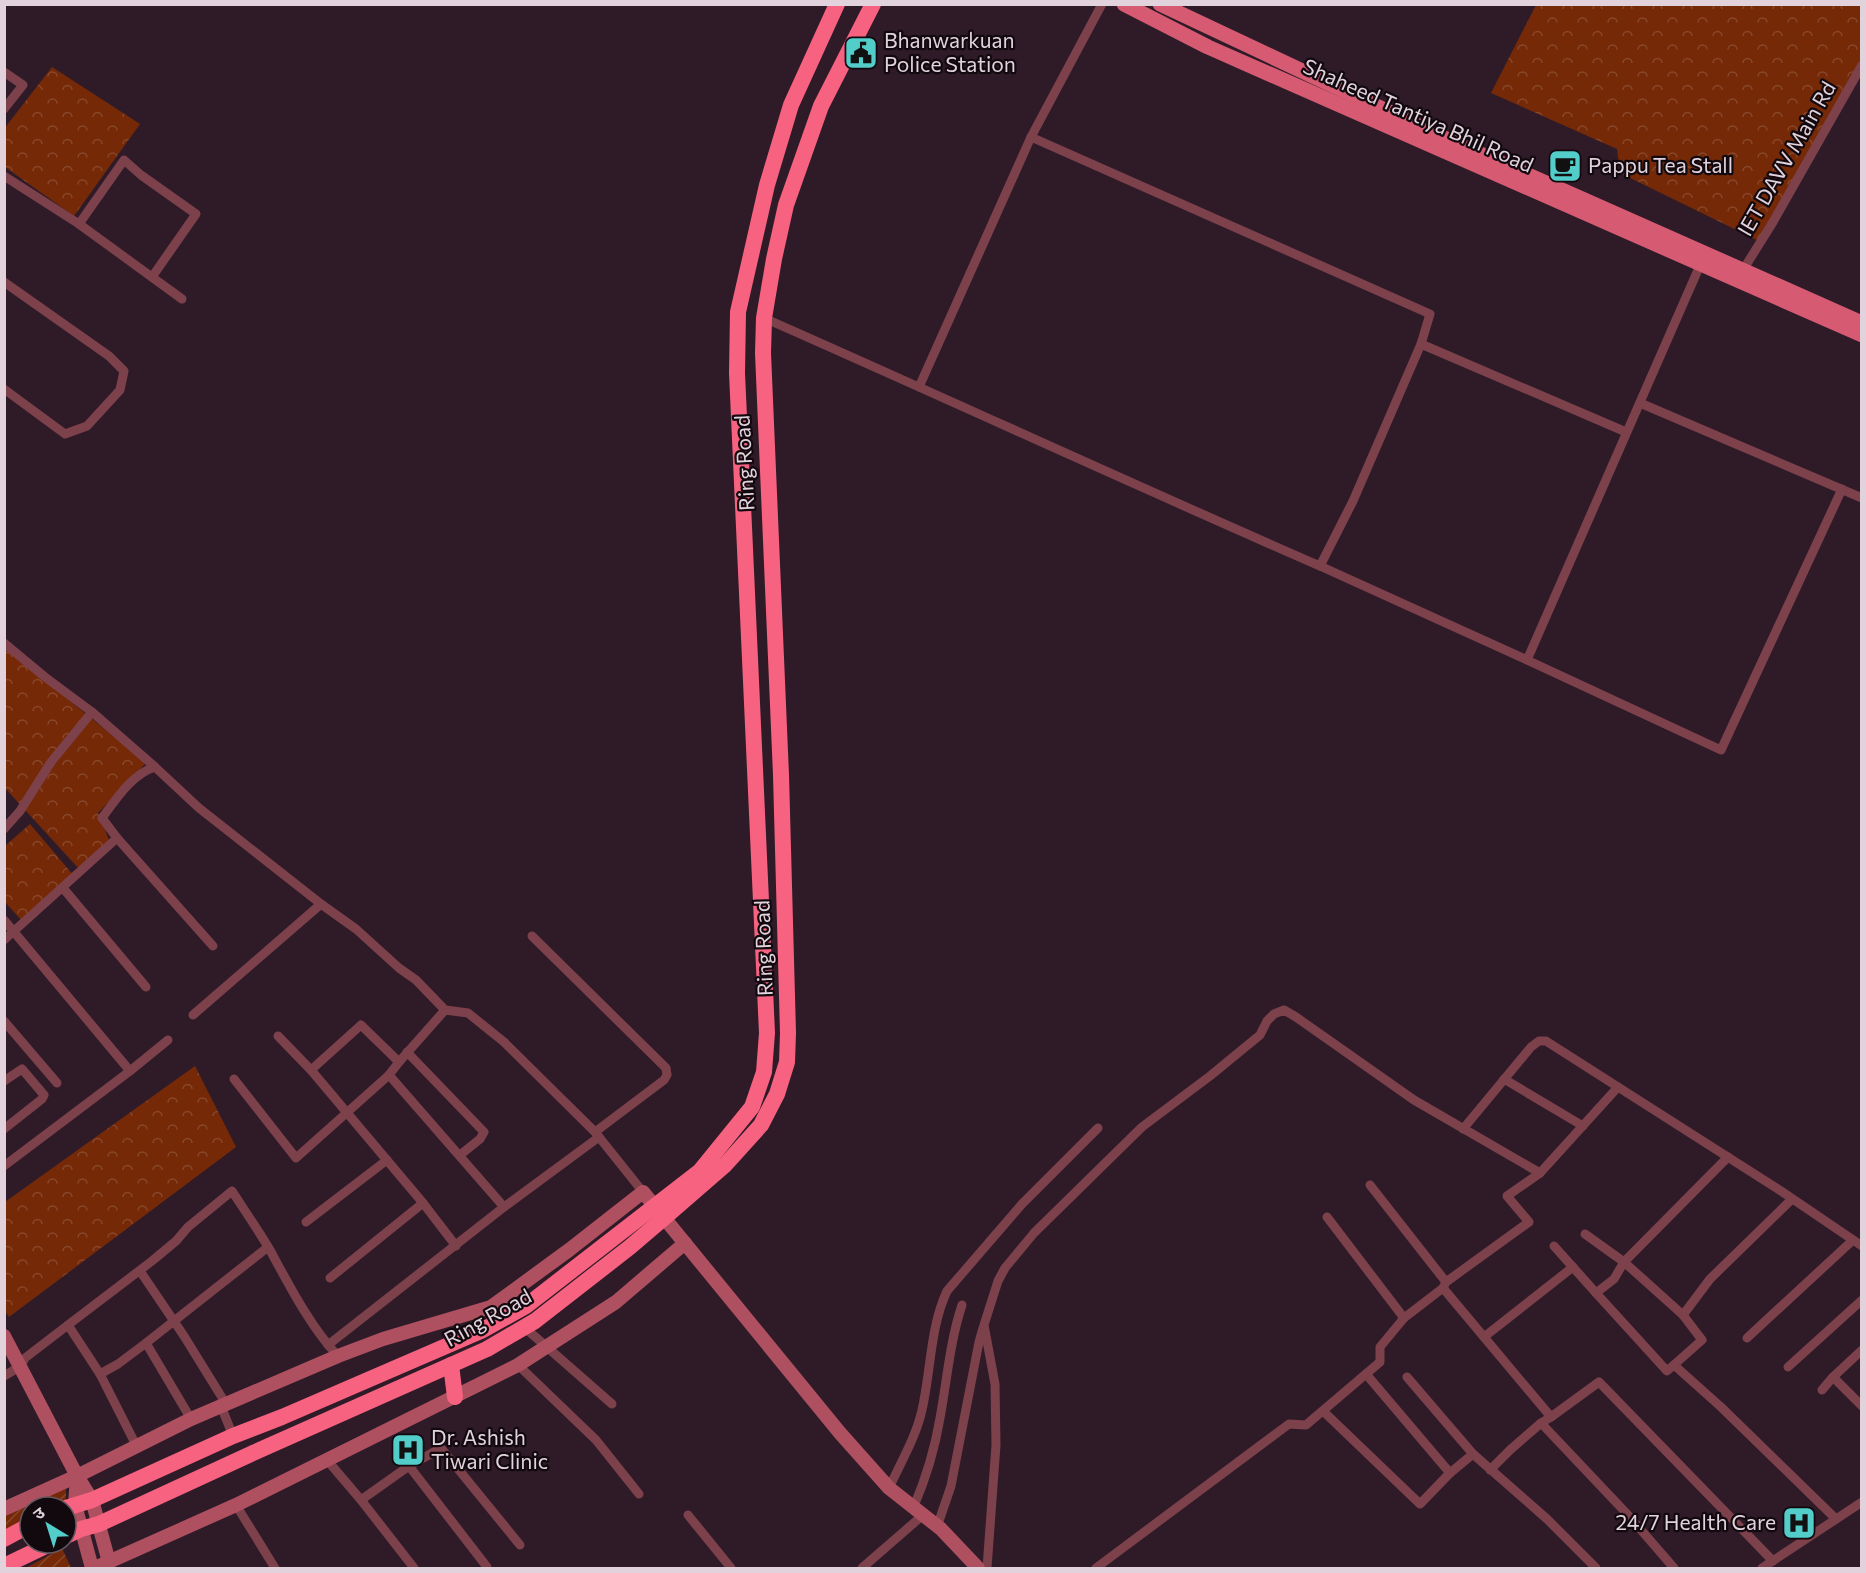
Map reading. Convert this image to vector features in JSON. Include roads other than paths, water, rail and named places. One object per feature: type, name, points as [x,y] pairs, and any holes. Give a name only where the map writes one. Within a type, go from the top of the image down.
[{"type":"highway","name":"Ring Road","points":[[78,1532],[487,1349],[535,1321],[630,1247],[700,1171],[752,1107],[764,1072],[767,1032],[738,397],[738,312],[767,185],[791,105],[837,4]]},
{"type":"highway","name":"Ring Road","points":[[78,1504],[92,1500],[233,1436],[481,1331],[526,1306],[725,1165],[761,1125],[777,1094],[787,1062],[788,1033],[782,786],[762,353],[764,318],[786,205],[821,106],[873,4]]},
{"type":"highway","points":[[451,1365],[455,1397]]},
{"type":"highway","points":[[4,1539],[18,1531]]},
{"type":"highway","points":[[4,1566],[27,1555]]},
{"type":"main road","name":"Shaheed Tantiya Bhil Road","points":[[1124,4],[1208,47],[1701,263],[1743,270],[1862,322]]},
{"type":"main road","name":"Shaheed Tantiya Bhil Road","points":[[1160,4],[1725,267],[1862,335]]},
{"type":"street","points":[[919,387],[1031,137],[1102,4]]},
{"type":"street","name":"IET DAVV Main Rd","points":[[1743,270],[1773,222],[1862,65]]},
{"type":"street","points":[[4,72],[23,85],[4,109]]},
{"type":"street","points":[[1031,137],[1430,314],[1421,344],[1353,501],[1320,566]]},
{"type":"street","points":[[79,224],[124,160],[141,176],[196,214],[152,277]]},
{"type":"street","points":[[4,176],[79,224],[182,299]]},
{"type":"street","points":[[1527,660],[1701,263]]},
{"type":"street","points":[[4,282],[109,356],[124,371],[120,390],[87,426],[65,434],[6,394]]},
{"type":"street","points":[[764,318],[1320,566],[1721,750],[1842,489]]},
{"type":"street","points":[[1421,344],[1626,432]]},
{"type":"street","points":[[1640,403],[1862,498]]},
{"type":"street","points":[[4,643],[92,712],[200,808],[356,929],[399,968],[416,980],[445,1010],[468,1013],[504,1042],[597,1135],[840,1433],[890,1488],[919,1510],[978,1569]]},
{"type":"street","points":[[4,829],[20,811],[51,762],[92,712]]},
{"type":"street","points":[[155,767],[144,770],[102,818],[213,946]]},
{"type":"street","points":[[4,940],[117,838]]},
{"type":"street","points":[[63,888],[146,987]]},
{"type":"street","points":[[193,1015],[321,904]]},
{"type":"street","points":[[4,920],[130,1071]]},
{"type":"street","points":[[328,1345],[597,1135],[664,1080],[667,1075],[666,1068],[532,936]]},
{"type":"street","points":[[234,1079],[296,1158],[389,1075],[445,1010]]},
{"type":"street","points":[[937,1527],[951,1486],[979,1342],[998,1281],[1005,1268],[1034,1233],[1142,1127],[1260,1035],[1267,1021],[1274,1014],[1284,1011],[1296,1017],[1414,1100],[1540,1173]]},
{"type":"street","points":[[4,1021],[57,1083]]},
{"type":"street","points":[[311,1070],[361,1025],[399,1062]]},
{"type":"street","points":[[278,1036],[348,1113],[456,1246]]},
{"type":"street","points":[[4,1166],[168,1040]]},
{"type":"street","points":[[1463,1129],[1531,1047],[1539,1041],[1546,1041],[1862,1246]]},
{"type":"street","points":[[407,1052],[484,1132],[480,1139],[460,1155]]},
{"type":"street","points":[[4,1081],[22,1069],[44,1092],[42,1099],[4,1129]]},
{"type":"street","points":[[389,1075],[504,1207]]},
{"type":"street","points":[[1504,1079],[1583,1126]]},
{"type":"street","points":[[1096,1569],[1289,1424],[1306,1425],[1380,1362],[1380,1347],[1404,1318],[1529,1221],[1507,1196],[1540,1173],[1618,1087]]},
{"type":"street","points":[[890,1488],[915,1432],[922,1410],[939,1308],[947,1291],[1022,1204],[1098,1128]]},
{"type":"street","points":[[1596,1293],[1614,1279],[1624,1262],[1728,1157]]},
{"type":"street","points":[[306,1222],[387,1160]]},
{"type":"street","points":[[1370,1185],[1484,1337],[1551,1417]]},
{"type":"street","points":[[4,1376],[21,1366],[25,1358],[140,1271],[232,1191],[268,1247],[287,1282],[328,1345],[338,1356]]},
{"type":"street","points":[[4,1509],[77,1476],[191,1419],[338,1356],[383,1339],[490,1307],[569,1251],[643,1192]]},
{"type":"street","points":[[1683,1316],[1710,1279],[1792,1199]]},
{"type":"street","points":[[330,1278],[423,1203]]},
{"type":"street","points":[[1327,1217],[1404,1318]]},
{"type":"street","points":[[1554,1246],[1667,1371],[1702,1340],[1683,1316],[1624,1262],[1585,1234]]},
{"type":"street","points":[[1747,1338],[1852,1240]]},
{"type":"street","points":[[78,1541],[93,1569],[110,1565],[327,1460],[518,1365],[616,1302],[685,1243]]},
{"type":"street","points":[[99,1374],[118,1364],[146,1343],[268,1247]]},
{"type":"street","points":[[1484,1337],[1573,1267]]},
{"type":"street","points":[[140,1271],[174,1321],[223,1405],[233,1436]]},
{"type":"street","points":[[1788,1367],[1862,1300]]},
{"type":"street","points":[[862,1569],[919,1510],[922,1488],[936,1438],[962,1305]]},
{"type":"street","points":[[68,1324],[99,1374],[135,1445]]},
{"type":"street","points":[[984,1325],[995,1384],[996,1445],[987,1569]]},
{"type":"street","points":[[524,1327],[612,1404]]},
{"type":"street","points":[[4,1336],[77,1476],[92,1500],[110,1565]]},
{"type":"street","points":[[146,1343],[191,1419]]},
{"type":"street","points":[[1822,1390],[1862,1350]]},
{"type":"street","points":[[518,1365],[596,1440],[639,1494]]},
{"type":"street","points":[[1674,1365],[1729,1414],[1836,1519]]},
{"type":"street","points":[[1366,1374],[1450,1473]]},
{"type":"street","points":[[1407,1377],[1473,1454],[1547,1520],[1596,1569]]},
{"type":"street","points":[[1833,1377],[1862,1406]]},
{"type":"street","points":[[1490,1470],[1541,1424],[1599,1382],[1773,1561]]},
{"type":"street","points":[[1323,1411],[1420,1504],[1450,1473],[1473,1454]]},
{"type":"street","points":[[1541,1424],[1629,1516],[1674,1569]]},
{"type":"street","points":[[361,1500],[409,1466],[441,1448],[519,1545]]},
{"type":"street","points":[[327,1460],[414,1569]]},
{"type":"street","points":[[409,1466],[487,1567]]},
{"type":"street","points":[[73,1495],[77,1476]]},
{"type":"street","points":[[1762,1569],[1862,1502]]},
{"type":"street","points":[[236,1504],[275,1569]]},
{"type":"street","points":[[688,1515],[731,1569]]},
{"type":"place","name":"Bhanwarkuan Police Station","points":[[861,53]]},
{"type":"place","name":"Pappu Tea Stall","points":[[1565,166]]},
{"type":"place","name":"Dr. Ashish Tiwari Clinic","points":[[408,1450]]},
{"type":"place","name":"24/7 Health Care","points":[[1799,1523]]}]
